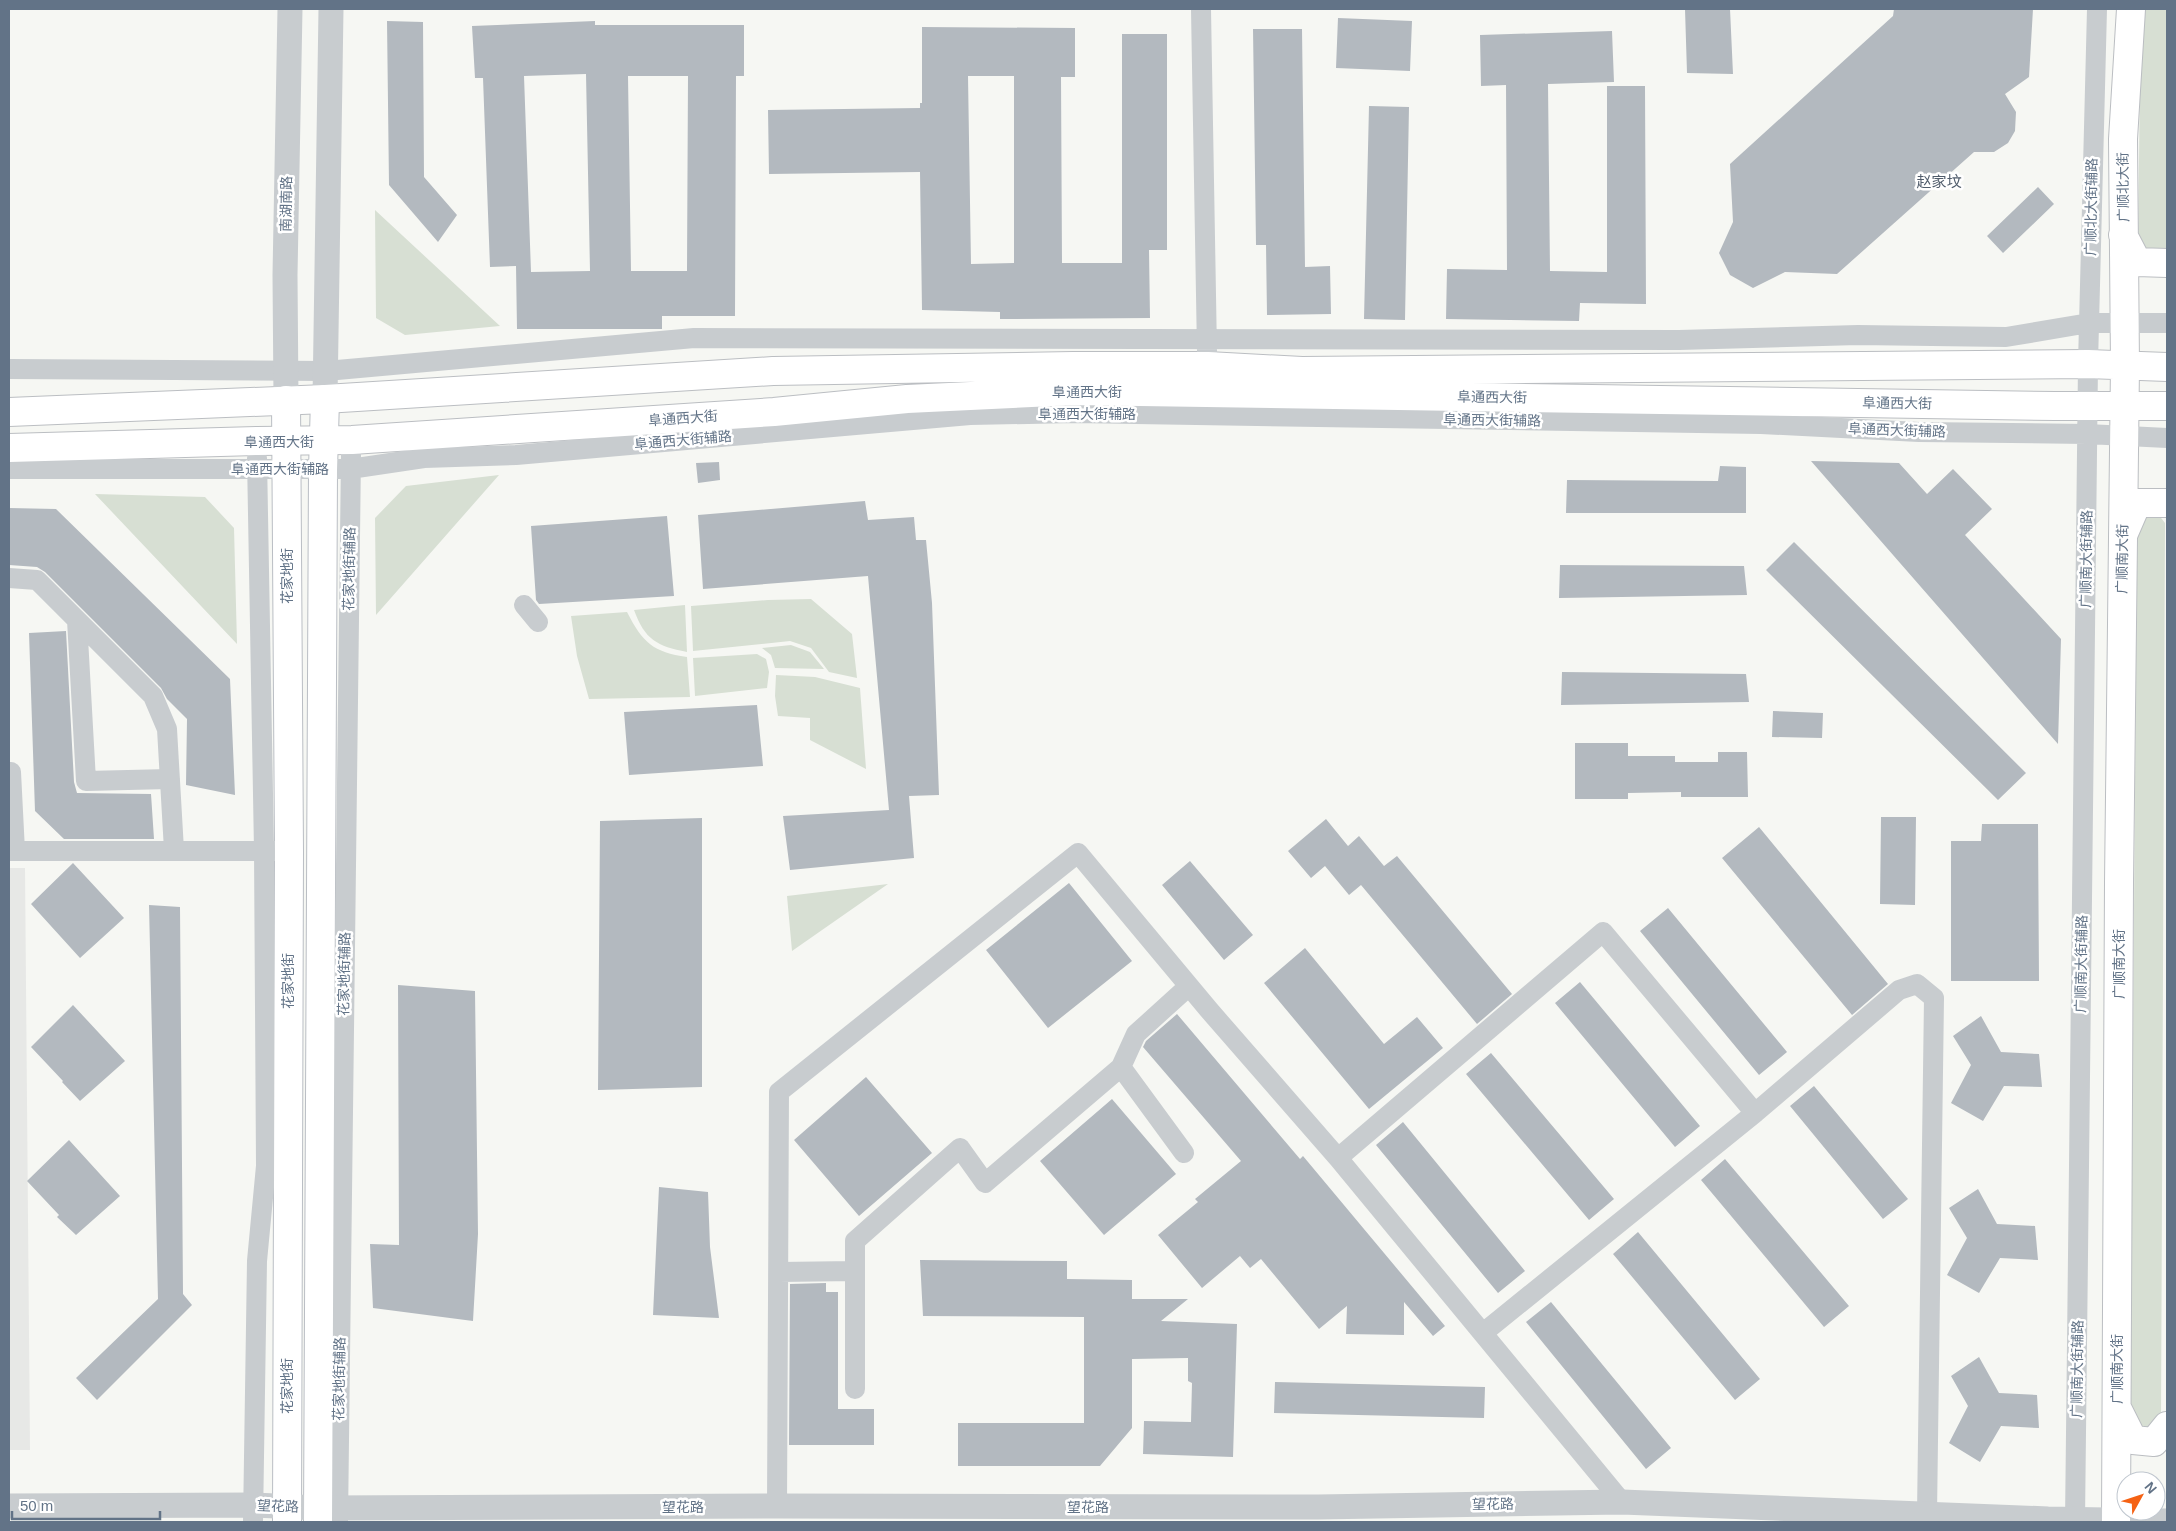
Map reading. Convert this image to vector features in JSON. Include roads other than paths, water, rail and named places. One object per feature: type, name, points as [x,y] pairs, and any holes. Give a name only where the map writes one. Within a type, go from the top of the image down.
[{"type":"main road","name":"广顺北大街","points":[[2124,405],[2122,138],[2131,9]]},
{"type":"main road","points":[[2123,235],[2137,262],[2167,263]]},
{"type":"main road","name":"阜通西大街","points":[[9,412],[325,399],[774,371],[1074,366],[1207,353],[1302,371],[2088,364],[2167,368]]},
{"type":"main road","name":"阜通西大街","points":[[9,448],[257,441],[324,442],[774,412],[907,399],[1074,391],[2167,406]]},
{"type":"main road","points":[[325,399],[323,470],[328,1515]]},
{"type":"main road","name":"花家地街","points":[[286,400],[287,470],[276,851],[287,1514]]},
{"type":"main road","name":"广顺南大街","points":[[2116,1522],[2124,405]]},
{"type":"main road","points":[[2122,537],[2137,503],[2167,504]]},
{"type":"main road","points":[[2117,1407],[2133,1440],[2154,1442],[2167,1426]]},
{"type":"street","name":"南湖南路","points":[[286,400],[285,275],[290,9]]},
{"type":"street","points":[[325,399],[331,9]]},
{"type":"street","points":[[1201,9],[1207,353]]},
{"type":"street","name":"广顺北大街辅路","points":[[2087,406],[2097,9]]},
{"type":"street","points":[[9,369],[326,371],[694,338],[1207,353],[1858,335],[2006,336],[2089,323],[2167,323]]},
{"type":"street","name":"广顺南大街辅路","points":[[2075,1521],[2087,406]]},
{"type":"street","name":"阜通西大街辅路","points":[[9,469],[350,469],[424,458],[516,455],[979,415],[1075,413],[1761,424],[1919,432],[2087,434],[2167,438]]},
{"type":"street","name":"花家地街辅路","points":[[328,1515],[352,440]]},
{"type":"street","points":[[253,1514],[257,1261],[266,1166],[276,851],[257,441]]},
{"type":"street","points":[[9,578],[38,580],[153,696],[167,729],[174,850]]},
{"type":"street","points":[[524,605],[538,622]]},
{"type":"street","points":[[77,620],[86,781],[170,779]]},
{"type":"street","points":[[9,772],[11,772],[12,851],[276,851]]},
{"type":"street","points":[[777,1506],[779,1092],[1078,853],[1189,986],[1338,1158],[1622,1502]]},
{"type":"street","points":[[1338,1158],[1603,932],[1756,1112]]},
{"type":"street","points":[[1483,1333],[1756,1112],[1899,990],[1917,984],[1934,998],[1927,1514]]},
{"type":"street","points":[[855,1389],[854,1241],[960,1148],[984,1183],[1120,1068],[1136,1034],[1189,986]]},
{"type":"street","points":[[1120,1068],[1184,1153]]},
{"type":"street","points":[[779,1272],[854,1271]]},
{"type":"street","name":"望花路","points":[[9,1506],[328,1515],[777,1506],[1318,1507],[1622,1502],[2075,1521],[2167,1521]]},
{"type":"district","name":"赵家坟","points":[[1939,181]]}]
